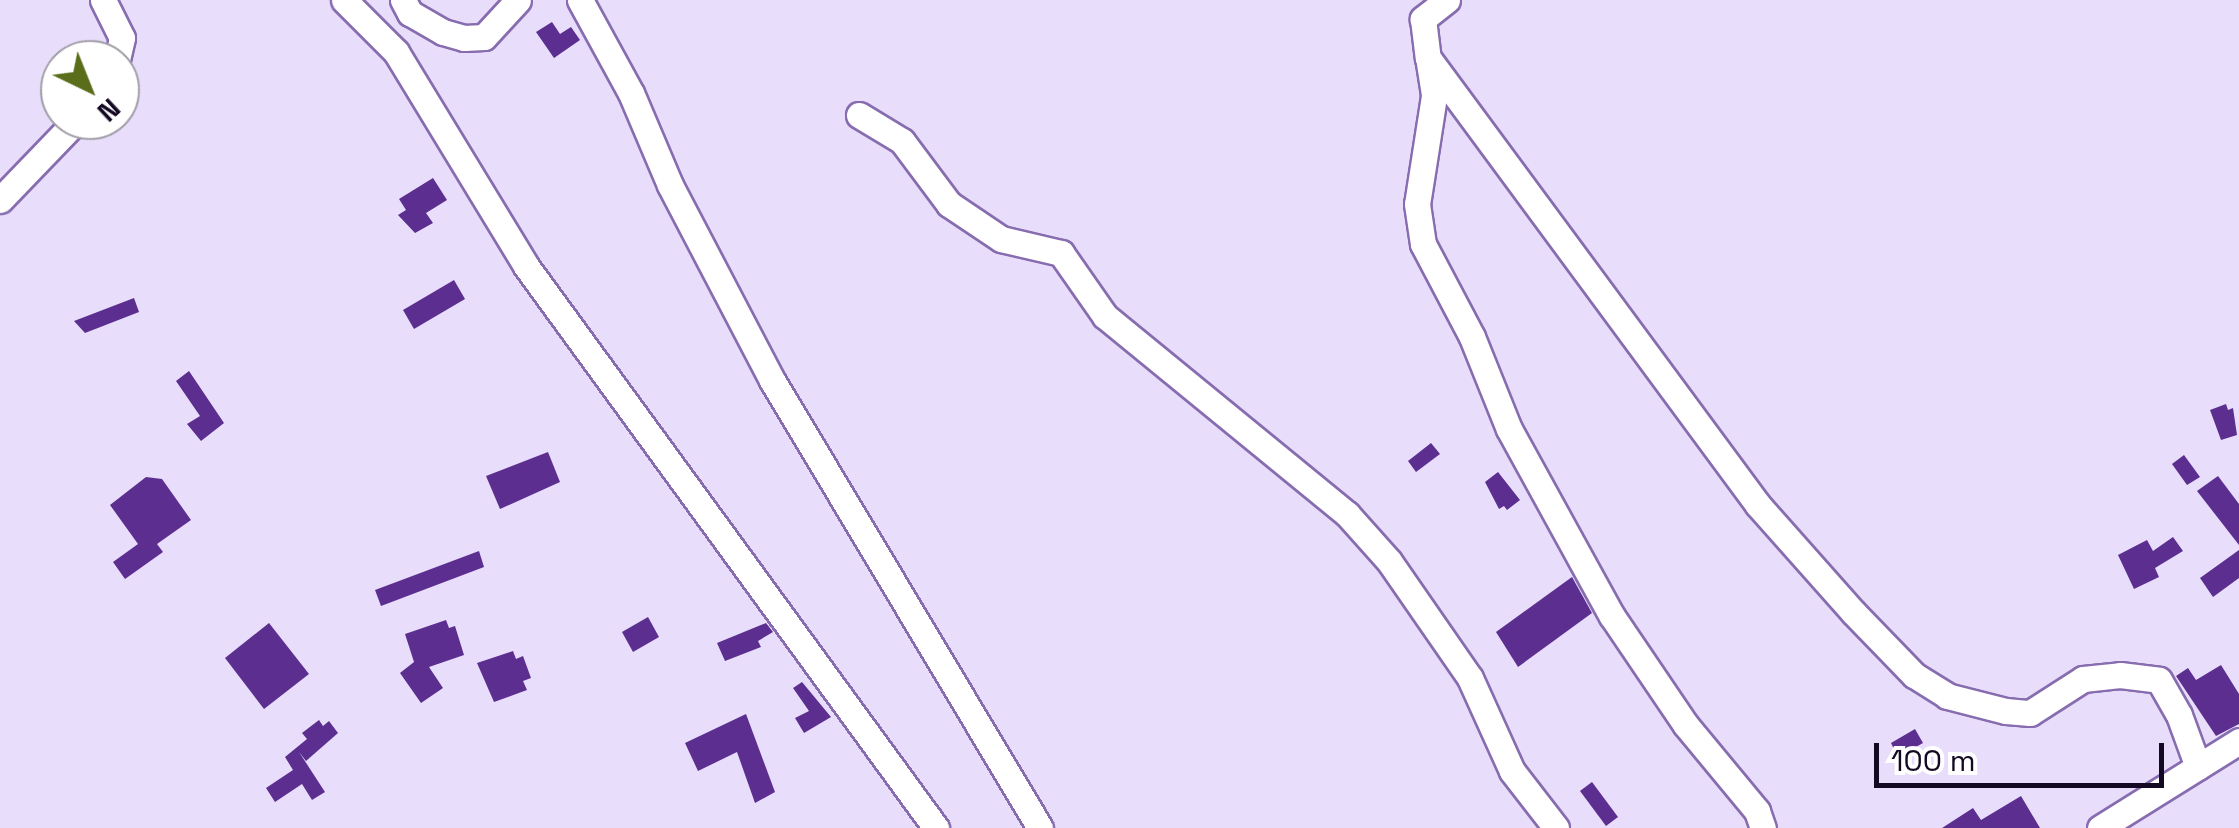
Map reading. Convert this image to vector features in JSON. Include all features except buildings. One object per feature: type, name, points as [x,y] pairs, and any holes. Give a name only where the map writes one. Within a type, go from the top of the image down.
[{"type":"street","points":[[103,0],[122,40]]},
{"type":"street","points":[[344,0],[396,52],[526,266],[936,828]]},
{"type":"street","points":[[403,0],[410,13],[464,38],[484,37],[518,0]]},
{"type":"street","points":[[580,0],[631,93],[670,184],[772,380],[1040,828]]},
{"type":"street","points":[[1446,0],[1424,18],[1434,96],[1416,204],[1423,244],[1472,337],[1509,429],[1612,616],[1685,724],[1757,811],[1763,828]]},
{"type":"street","points":[[1428,58],[1758,505],[1914,674],[1947,696],[2030,713],[2084,679],[2120,675],[2159,680],[2179,715],[2198,766]]},
{"type":"street","points":[[858,114],[902,141],[949,204],[1002,239],[1061,252],[1105,316],[1347,514],[1388,561],[1470,678],[1512,771],[1556,828]]},
{"type":"street","points":[[0,200],[58,140]]},
{"type":"street","points":[[2100,828],[2239,740]]}]
